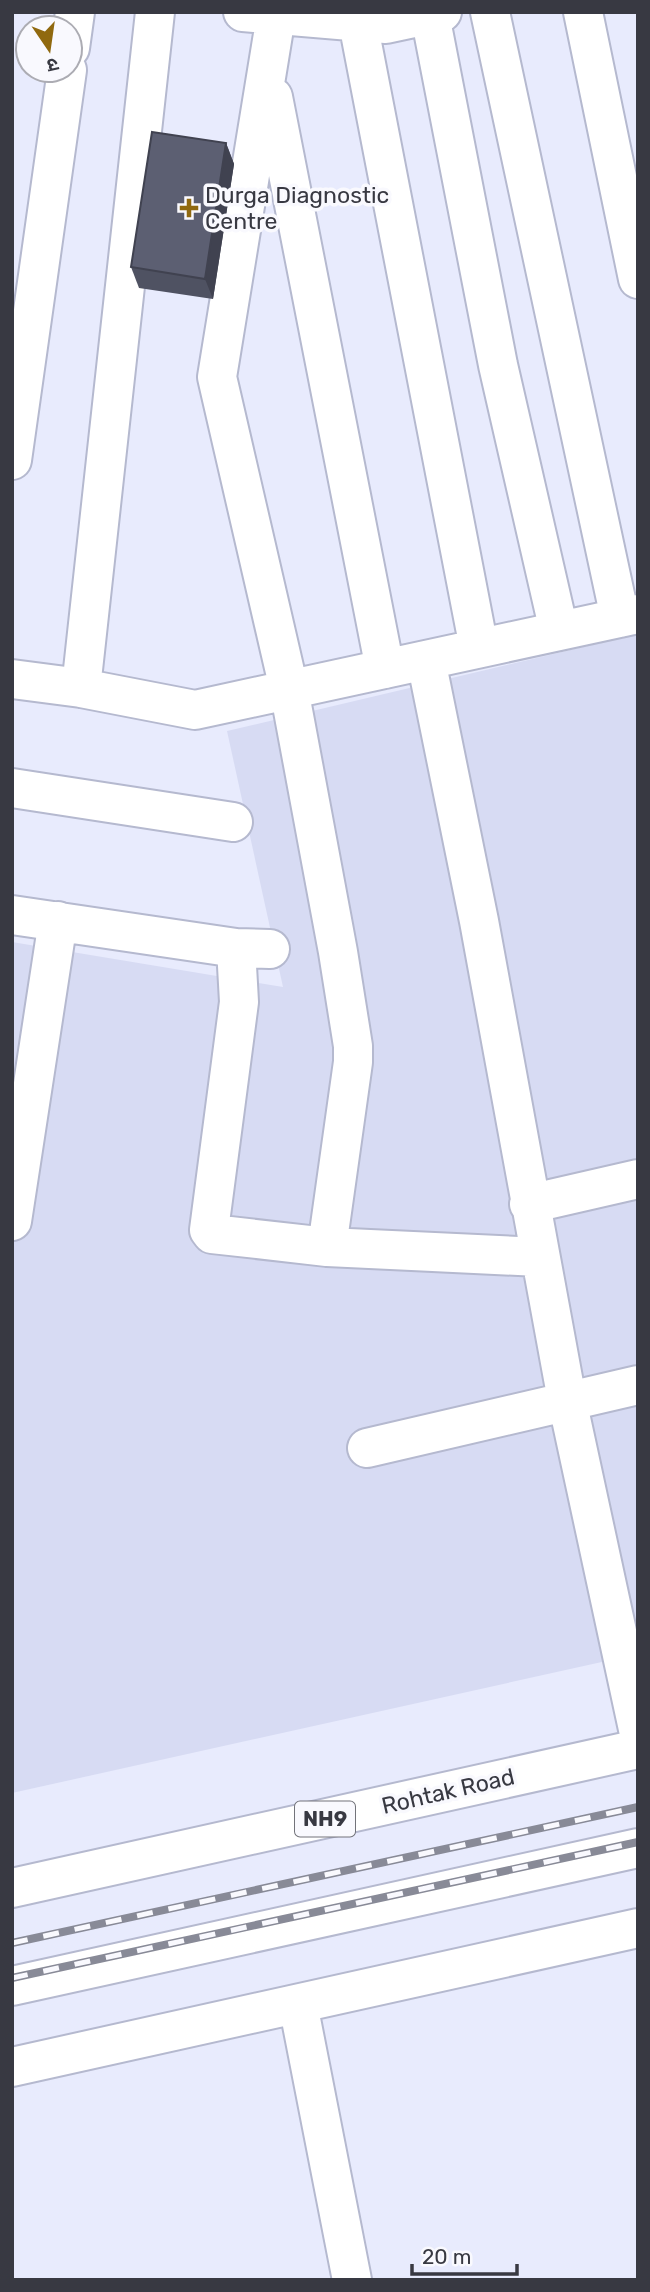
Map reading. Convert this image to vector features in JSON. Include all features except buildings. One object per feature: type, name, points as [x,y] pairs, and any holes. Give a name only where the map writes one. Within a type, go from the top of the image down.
[{"type":"main road","points":[[81,688],[155,12]]},
{"type":"main road","points":[[12,679],[81,688],[195,710],[629,616],[490,12]]},
{"type":"main road","points":[[583,12],[638,279]]},
{"type":"main road","points":[[385,669],[268,71],[260,14],[358,17],[386,24],[436,14],[498,365],[559,631]]},
{"type":"main road","points":[[358,17],[479,648]]},
{"type":"main road","points":[[268,71],[217,377],[289,689],[353,1046],[327,1247]]},
{"type":"main road","points":[[12,460],[65,84]]},
{"type":"main road","points":[[426,660],[479,922],[567,1400],[638,1729]]},
{"type":"main road","points":[[12,788],[233,822]]},
{"type":"main road","points":[[12,915],[253,948],[239,1002],[209,1230],[216,1235],[327,1247],[540,1257]]},
{"type":"main road","points":[[12,1221],[58,921]]},
{"type":"main road","points":[[529,1204],[638,1179]]},
{"type":"main road","points":[[367,1448],[638,1385]]},
{"type":"main road","name":"Rohtak Road","points":[[12,1888],[638,1749]]},
{"type":"main road","points":[[12,1986],[638,1848]]},
{"type":"main road","points":[[12,2067],[638,1928]]},
{"type":"main road","points":[[298,2004],[352,2280]]},
{"type":"shaded area","points":[[638,634],[638,1654],[12,1793],[12,942],[283,987],[227,731]]},
{"type":"railway","points":[[12,1943],[638,1807]]},
{"type":"railway","points":[[12,1978],[638,1842]]},
{"type":"place","name":"Durga Diagnostic Centre","points":[[189,208]]}]
